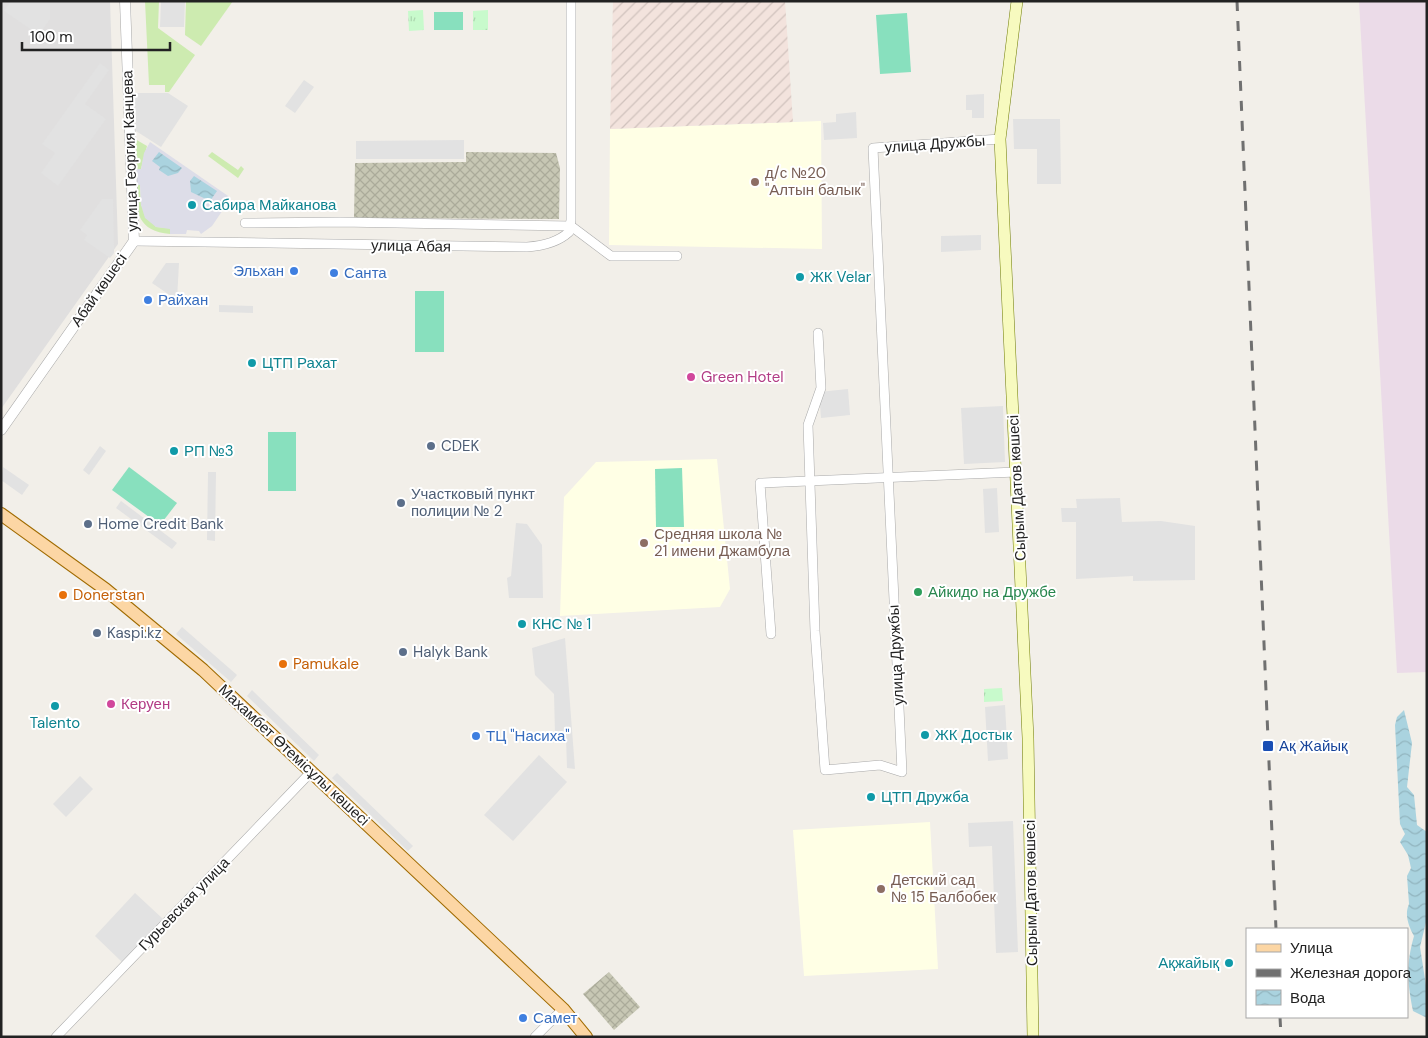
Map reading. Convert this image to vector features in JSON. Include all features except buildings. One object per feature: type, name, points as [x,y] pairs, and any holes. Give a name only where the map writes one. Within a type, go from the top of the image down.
[{"type":"main road","name":"Сырым Датов көшесі","points":[[1017,1],[1000,139],[1028,738],[1033,1037]]},
{"type":"main road","name":"Махамбет Өтемісұлы көшесі","points":[[5,517],[105,589],[203,670],[563,1009],[586,1037]]},
{"type":"street","name":"улица Георгия Канцева","points":[[125,1],[134,241]]},
{"type":"street","points":[[571,1],[571,226],[611,256],[677,256]]},
{"type":"street","name":"улица Дружбы","points":[[818,333],[821,388],[808,425],[815,631],[825,770],[880,765],[902,772],[873,148],[1000,139]]},
{"type":"street","name":"улица Абая","points":[[244,242],[527,247],[544,245],[559,239],[569,232],[571,226],[340,222],[245,223]]},
{"type":"street","name":"Абай көшесі","points":[[1,430],[134,241],[244,242]]},
{"type":"street","points":[[771,634],[760,483],[1016,472]]},
{"type":"street","name":"Гурьевская улица","points":[[56,1037],[312,771]]},
{"type":"street","points":[[535,1037],[563,1009]]},
{"type":"shaded area","points":[[1,1],[110,1],[118,244],[1,409]]},
{"type":"shaded area","points":[[11,1],[50,1],[50,19],[39,35],[4,11]]},
{"type":"shaded area","points":[[161,1],[185,1],[184,27],[160,27]]},
{"type":"shaded area","points":[[613,1],[785,1],[793,122],[610,129]]},
{"type":"shaded area","points":[[1359,1],[1427,1],[1427,672],[1397,673]]},
{"type":"shaded area","points":[[100,63],[109,70],[85,104],[106,119],[58,186],[41,173],[55,153],[42,144]]},
{"type":"shaded area","points":[[304,80],[314,87],[295,113],[285,106]]},
{"type":"shaded area","points":[[134,93],[168,93],[188,106],[161,147],[136,131]]},
{"type":"shaded area","points":[[984,94],[984,118],[972,118],[972,110],[966,110],[966,95]]},
{"type":"shaded area","points":[[856,112],[857,138],[824,140],[823,123],[836,122],[836,114]]},
{"type":"shaded area","points":[[1013,119],[1060,119],[1061,184],[1037,184],[1037,149],[1014,149]]},
{"type":"shaded area","points":[[821,121],[822,249],[609,245],[610,129]]},
{"type":"shaded area","points":[[464,140],[464,159],[356,159],[356,141]]},
{"type":"shaded area","points":[[150,142],[231,198],[212,226],[201,234],[199,231],[187,230],[186,234],[170,234],[170,229],[156,227],[145,218],[141,205],[140,185],[135,185],[136,169],[141,169],[144,153]]},
{"type":"shaded area","points":[[466,152],[556,153],[560,168],[559,219],[354,218],[355,163],[466,162]]},
{"type":"shaded area","points":[[102,199],[113,199],[114,253],[110,258],[84,240],[87,235],[80,230]]},
{"type":"shaded area","points":[[981,235],[981,250],[941,252],[941,236]]},
{"type":"shaded area","points":[[166,263],[179,263],[177,300],[152,283]]},
{"type":"shaded area","points":[[219,305],[253,306],[253,313],[219,312]]},
{"type":"shaded area","points":[[848,389],[850,415],[821,418],[819,392]]},
{"type":"shaded area","points":[[1003,406],[1005,462],[964,464],[961,408]]},
{"type":"shaded area","points":[[100,446],[106,451],[89,475],[83,470]]},
{"type":"shaded area","name":"Средняя школа № 21 имени Джамбула","points":[[717,459],[730,589],[720,607],[560,616],[564,497],[596,462]]},
{"type":"shaded area","points":[[3,467],[29,485],[22,495],[1,480]]},
{"type":"shaded area","points":[[208,472],[216,472],[215,541],[207,540]]},
{"type":"shaded area","points":[[997,488],[999,532],[985,533],[983,489]]},
{"type":"shaded area","points":[[1120,498],[1122,522],[1161,521],[1195,526],[1195,580],[1133,581],[1133,576],[1076,579],[1076,522],[1062,522],[1061,508],[1077,508],[1076,499]]},
{"type":"shaded area","points":[[121,501],[177,543],[172,549],[116,508]]},
{"type":"shaded area","points":[[516,523],[527,524],[542,545],[543,598],[509,598],[507,578],[511,576]]},
{"type":"shaded area","points":[[182,627],[237,675],[231,682],[176,634]]},
{"type":"shaded area","points":[[565,638],[575,769],[567,768],[566,738],[555,734],[554,694],[535,675],[532,648]]},
{"type":"shaded area","points":[[252,690],[319,755],[314,761],[247,696]]},
{"type":"shaded area","points":[[1005,705],[1008,759],[988,761],[985,707]]},
{"type":"shaded area","points":[[539,755],[567,782],[513,841],[484,815]]},
{"type":"shaded area","points":[[337,773],[413,846],[408,851],[332,778]]},
{"type":"shaded area","points":[[80,776],[93,789],[66,817],[53,804]]},
{"type":"shaded area","points":[[1013,821],[1018,952],[996,953],[992,846],[969,847],[968,823]]},
{"type":"shaded area","points":[[930,822],[938,969],[804,976],[793,830]]},
{"type":"shaded area","points":[[135,893],[163,919],[122,962],[95,936]]},
{"type":"shaded area","points":[[609,972],[640,1007],[614,1030],[583,994]]},
{"type":"green space","points":[[145,1],[159,1],[158,28],[195,55],[169,92],[165,92],[165,85],[149,85]]},
{"type":"green space","points":[[186,1],[233,1],[201,46],[185,35]]},
{"type":"green space","points":[[423,10],[424,30],[409,31],[408,11]]},
{"type":"green space","points":[[488,10],[488,30],[473,30],[473,11]]},
{"type":"green space","points":[[434,12],[463,12],[463,30],[434,30]]},
{"type":"green space","points":[[907,13],[911,72],[880,74],[876,15]]},
{"type":"green space","points":[[135,139],[147,146],[141,169],[136,169]]},
{"type":"green space","points":[[212,152],[238,170],[241,166],[244,169],[238,178],[208,156]]},
{"type":"green space","points":[[135,185],[140,185],[141,205],[156,227],[171,228],[170,234],[159,232],[145,225],[136,204]]},
{"type":"green space","points":[[415,291],[444,291],[444,352],[415,352]]},
{"type":"green space","points":[[268,432],[296,432],[296,491],[268,491]]},
{"type":"green space","points":[[129,467],[177,503],[160,525],[112,490]]},
{"type":"green space","points":[[682,468],[684,527],[656,527],[655,469]]},
{"type":"green space","points":[[1002,688],[1003,701],[984,702],[984,689]]},
{"type":"water","points":[[159,152],[182,168],[178,173],[168,176],[159,170],[160,167],[152,161]]},
{"type":"water","points":[[194,176],[217,191],[210,201],[191,192],[190,181]]},
{"type":"water","points":[[1404,710],[1412,743],[1407,787],[1414,795],[1417,825],[1427,832],[1427,918],[1420,947],[1427,992],[1427,1018],[1413,1011],[1409,982],[1409,965],[1414,936],[1407,917],[1409,904],[1407,876],[1411,868],[1408,855],[1400,842],[1405,834],[1400,824],[1395,725],[1397,717]]},
{"type":"railway","points":[[1237,1],[1276,928]]},
{"type":"railway","points":[[1280,1018],[1281,1037]]},
{"type":"place","name":"д/с №20 \"Алтын балык\"","points":[[755,182]]},
{"type":"place","name":"Сабира Майканова","points":[[192,205]]},
{"type":"place","name":"Эльхан","points":[[294,271]]},
{"type":"place","name":"Санта","points":[[334,273]]},
{"type":"place","name":"ЖК Velar","points":[[800,277]]},
{"type":"place","name":"Райхан","points":[[148,300]]},
{"type":"place","name":"ЦТП Рахат","points":[[252,363]]},
{"type":"place","name":"Green Hotel","points":[[691,377]]},
{"type":"place","name":"CDEK","points":[[431,446]]},
{"type":"place","name":"РП №3","points":[[174,451]]},
{"type":"place","name":"Участковый пункт полиции № 2","points":[[401,503]]},
{"type":"place","name":"Home Credit Bank","points":[[88,524]]},
{"type":"place","name":"Средняя школа № 21 имени Джамбула","points":[[644,543]]},
{"type":"place","name":"Айкидо на Дружбе","points":[[918,592]]},
{"type":"place","name":"Donerstan","points":[[63,595]]},
{"type":"place","name":"КНС № 1","points":[[522,624]]},
{"type":"place","name":"Kaspi.kz","points":[[97,633]]},
{"type":"place","name":"Halyk Bank","points":[[403,652]]},
{"type":"place","name":"Pamukale","points":[[283,664]]},
{"type":"place","name":"Керуен","points":[[111,704]]},
{"type":"place","name":"Talento","points":[[55,706]]},
{"type":"place","name":"ЖК Достык","points":[[925,735]]},
{"type":"place","name":"ТЦ \"Насиха\"","points":[[476,736]]},
{"type":"place","name":"Ақ Жайық","points":[[1268,746]]},
{"type":"place","name":"ЦТП Дружба","points":[[871,797]]},
{"type":"place","name":"Детский сад № 15 Балбобек","points":[[881,889]]},
{"type":"place","name":"Ақжайық","points":[[1229,963]]},
{"type":"place","name":"Самет","points":[[523,1018]]}]
